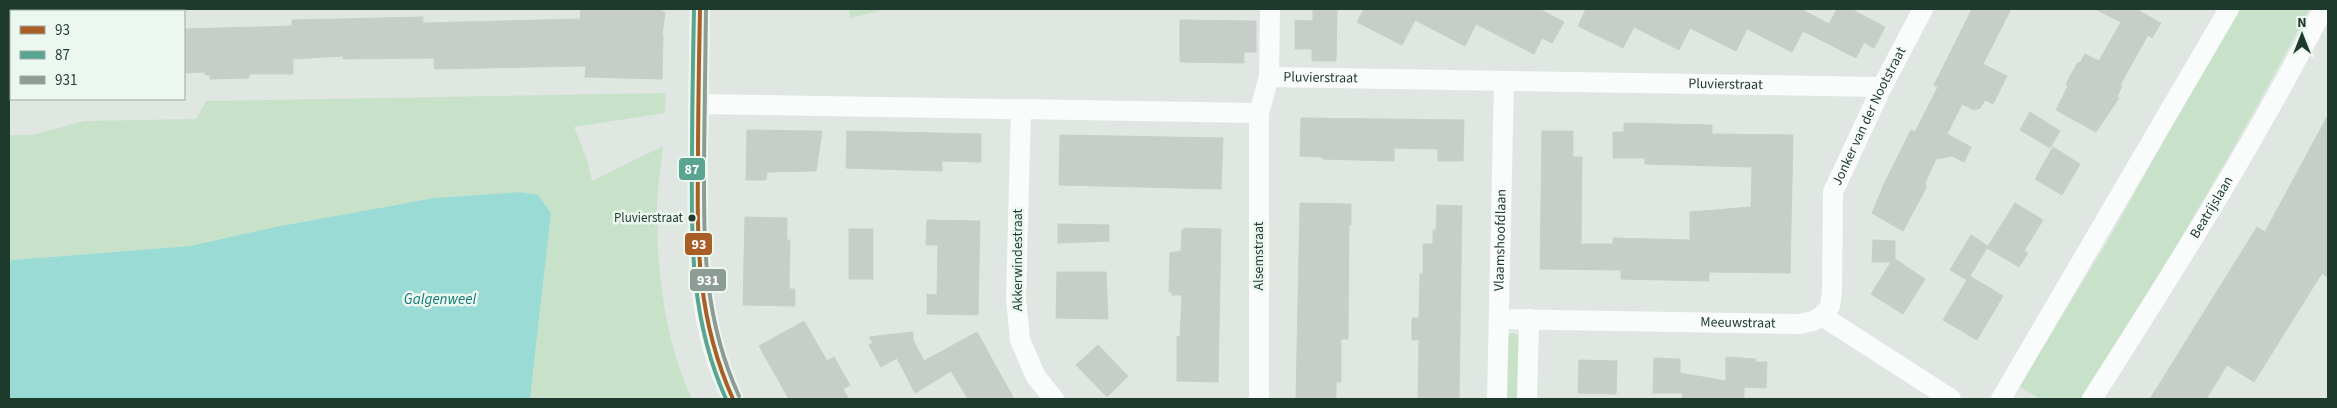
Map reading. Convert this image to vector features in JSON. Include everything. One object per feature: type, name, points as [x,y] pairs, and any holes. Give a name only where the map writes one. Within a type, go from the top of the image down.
[{"type":"street","points":[[700,9],[697,236],[703,295],[711,342],[733,399]]},
{"type":"street","points":[[1269,76],[1270,9]]},
{"type":"street","name":"Jonker van der Nootstraat","points":[[1822,316],[1830,306],[1832,292],[1833,192],[1882,87],[1923,9]]},
{"type":"street","points":[[2001,399],[2228,9]]},
{"type":"street","name":"Beatrijslaan","points":[[2092,399],[2178,264],[2295,63],[2323,9]]},
{"type":"street","name":"Pluvierstraat","points":[[1259,113],[1269,76],[1882,87]]},
{"type":"street","name":"Vlaamshoofdlaan","points":[[1497,399],[1504,81]]},
{"type":"street","points":[[698,104],[1259,113]]},
{"type":"street","name":"Akkerwindestraat","points":[[1021,110],[1016,298],[1020,340],[1036,377],[1054,399]]},
{"type":"street","name":"Alsemstraat","points":[[1259,113],[1259,399]]},
{"type":"street","points":[[1822,316],[1951,399]]},
{"type":"street","name":"Meeuwstraat","points":[[1499,319],[1799,324],[1814,321],[1822,316]]},
{"type":"street","points":[[1527,399],[1529,319]]},
{"type":"green space","points":[[849,9],[886,9],[850,18]]},
{"type":"green space","points":[[2237,9],[2309,9],[2256,108],[2200,206],[2083,399],[2040,399],[2019,386],[2108,241]]},
{"type":"green space","points":[[666,93],[665,113],[574,127],[587,159],[592,181],[663,146],[657,211],[661,283],[664,307],[675,354],[692,399],[530,399],[551,213],[538,195],[519,192],[434,198],[275,227],[190,246],[12,260],[9,262],[9,135],[32,135],[84,121],[196,119],[206,101]]},
{"type":"green space","points":[[1509,334],[1518,335],[1519,340],[1518,399],[1506,399],[1507,339]]},
{"type":"water","name":"Galgenweel","points":[[519,192],[538,195],[551,213],[530,399],[9,399],[9,262],[12,260],[190,246],[275,227],[434,198]]},
{"type":"building","points":[[581,9],[662,9],[662,12],[665,12],[662,35],[662,79],[585,77],[586,66],[435,69],[434,58],[343,59],[343,56],[293,59],[293,74],[249,74],[249,78],[210,79],[210,75],[205,75],[205,72],[185,73],[185,29],[292,26],[292,20],[423,17],[423,23],[580,19]]},
{"type":"building","points":[[1313,9],[1337,9],[1336,61],[1312,61],[1312,49],[1295,49],[1295,20],[1313,21]]},
{"type":"building","points":[[1364,9],[1539,9],[1564,22],[1552,43],[1542,38],[1534,54],[1476,24],[1465,46],[1415,20],[1402,45],[1357,22]]},
{"type":"building","points":[[1586,9],[1801,9],[1829,24],[1837,9],[1851,9],[1885,27],[1874,48],[1864,42],[1856,58],[1803,31],[1792,52],[1747,29],[1736,51],[1690,28],[1679,50],[1634,27],[1623,48],[1578,26]]},
{"type":"building","points":[[1972,9],[2011,9],[1983,64],[2007,76],[1993,104],[1985,100],[1980,108],[1974,110],[1962,104],[1947,134],[1971,147],[1964,162],[1952,156],[1936,159],[1925,183],[1926,188],[1903,231],[1872,213],[1911,130],[1915,132],[1938,87],[1934,85]]},
{"type":"building","points":[[2095,9],[2136,9],[2161,23],[2152,38],[2148,35],[2120,85],[2122,86],[2117,97],[2119,98],[2096,132],[2056,110],[2068,86],[2066,84],[2078,62],[2080,63],[2085,54],[2099,61],[2121,22]]},
{"type":"building","points":[[1180,20],[1256,21],[1256,52],[1244,52],[1244,63],[1180,62]]},
{"type":"building","points":[[2030,112],[2060,131],[2050,148],[2020,130]]},
{"type":"building","points":[[2328,115],[2328,277],[2322,273],[2254,382],[2227,365],[2206,399],[2150,399],[2257,227],[2265,232]]},
{"type":"building","points":[[1301,118],[1464,120],[1463,161],[1438,161],[1438,149],[1394,148],[1394,161],[1322,159],[1322,157],[1300,156]]},
{"type":"building","points":[[1624,123],[1712,125],[1712,134],[1793,135],[1790,273],[1709,272],[1709,281],[1621,279],[1621,270],[1540,269],[1542,131],[1573,131],[1573,157],[1582,157],[1581,244],[1613,244],[1613,238],[1690,240],[1690,212],[1751,207],[1752,167],[1645,164],[1645,158],[1613,158],[1613,132],[1624,132]]},
{"type":"building","points":[[747,130],[822,131],[816,171],[767,172],[766,180],[746,180]]},
{"type":"building","points":[[847,131],[981,134],[981,162],[942,161],[942,171],[846,168]]},
{"type":"building","points":[[1060,135],[1223,138],[1221,189],[1059,185]]},
{"type":"building","points":[[2053,147],[2080,164],[2062,195],[2035,179]]},
{"type":"building","points":[[1300,203],[1351,204],[1351,225],[1349,225],[1348,339],[1341,339],[1341,382],[1336,382],[1336,399],[1296,399]]},
{"type":"building","points":[[2015,203],[2043,220],[2024,251],[2028,253],[2019,267],[1987,248],[1970,276],[2003,296],[1977,340],[1943,320],[1967,280],[1950,270],[1971,235],[1988,246]]},
{"type":"building","points":[[1437,205],[1462,206],[1459,399],[1418,399],[1419,340],[1412,340],[1412,318],[1419,318],[1420,274],[1423,274],[1423,244],[1433,244],[1433,230],[1436,230]]},
{"type":"building","points":[[745,217],[787,218],[787,240],[790,240],[789,289],[795,289],[795,306],[743,305]]},
{"type":"building","points":[[927,220],[980,221],[978,315],[927,314],[927,294],[937,295],[938,245],[926,245]]},
{"type":"building","points":[[1058,224],[1109,225],[1109,241],[1058,243]]},
{"type":"building","points":[[1186,228],[1221,229],[1218,382],[1177,381],[1177,336],[1180,337],[1182,295],[1172,295],[1172,292],[1169,292],[1170,253],[1181,251],[1182,230]]},
{"type":"building","points":[[849,229],[873,229],[873,279],[849,279]]},
{"type":"building","points":[[1873,240],[1895,241],[1895,259],[1925,279],[1903,314],[1871,294],[1891,262],[1872,262]]},
{"type":"building","points":[[1057,272],[1106,272],[1108,319],[1056,318]]},
{"type":"building","points":[[804,321],[827,361],[834,357],[850,385],[843,389],[849,399],[789,399],[759,346]]},
{"type":"building","points":[[913,332],[913,340],[924,361],[977,332],[1014,399],[968,399],[951,371],[915,393],[897,358],[881,367],[869,345],[873,343],[869,337]]},
{"type":"building","points":[[1098,345],[1128,376],[1107,397],[1076,365]]},
{"type":"building","points":[[1726,357],[1756,359],[1755,362],[1767,362],[1766,388],[1744,387],[1744,399],[1682,399],[1683,393],[1653,393],[1654,358],[1680,359],[1680,373],[1726,381]]},
{"type":"building","points":[[1579,360],[1617,361],[1616,394],[1578,393]]},
{"type":"transit line","name":"87","points":[[694,9],[692,104],[693,253],[700,312],[706,341],[714,370],[726,399]]},
{"type":"transit line","name":"93","points":[[700,9],[698,104],[699,253],[706,311],[712,340],[733,399]]},
{"type":"transit line","name":"931","points":[[706,9],[704,222],[708,281],[718,338],[739,396]]},
{"type":"place","name":"Pluvierstraat","points":[[692,218]]}]
